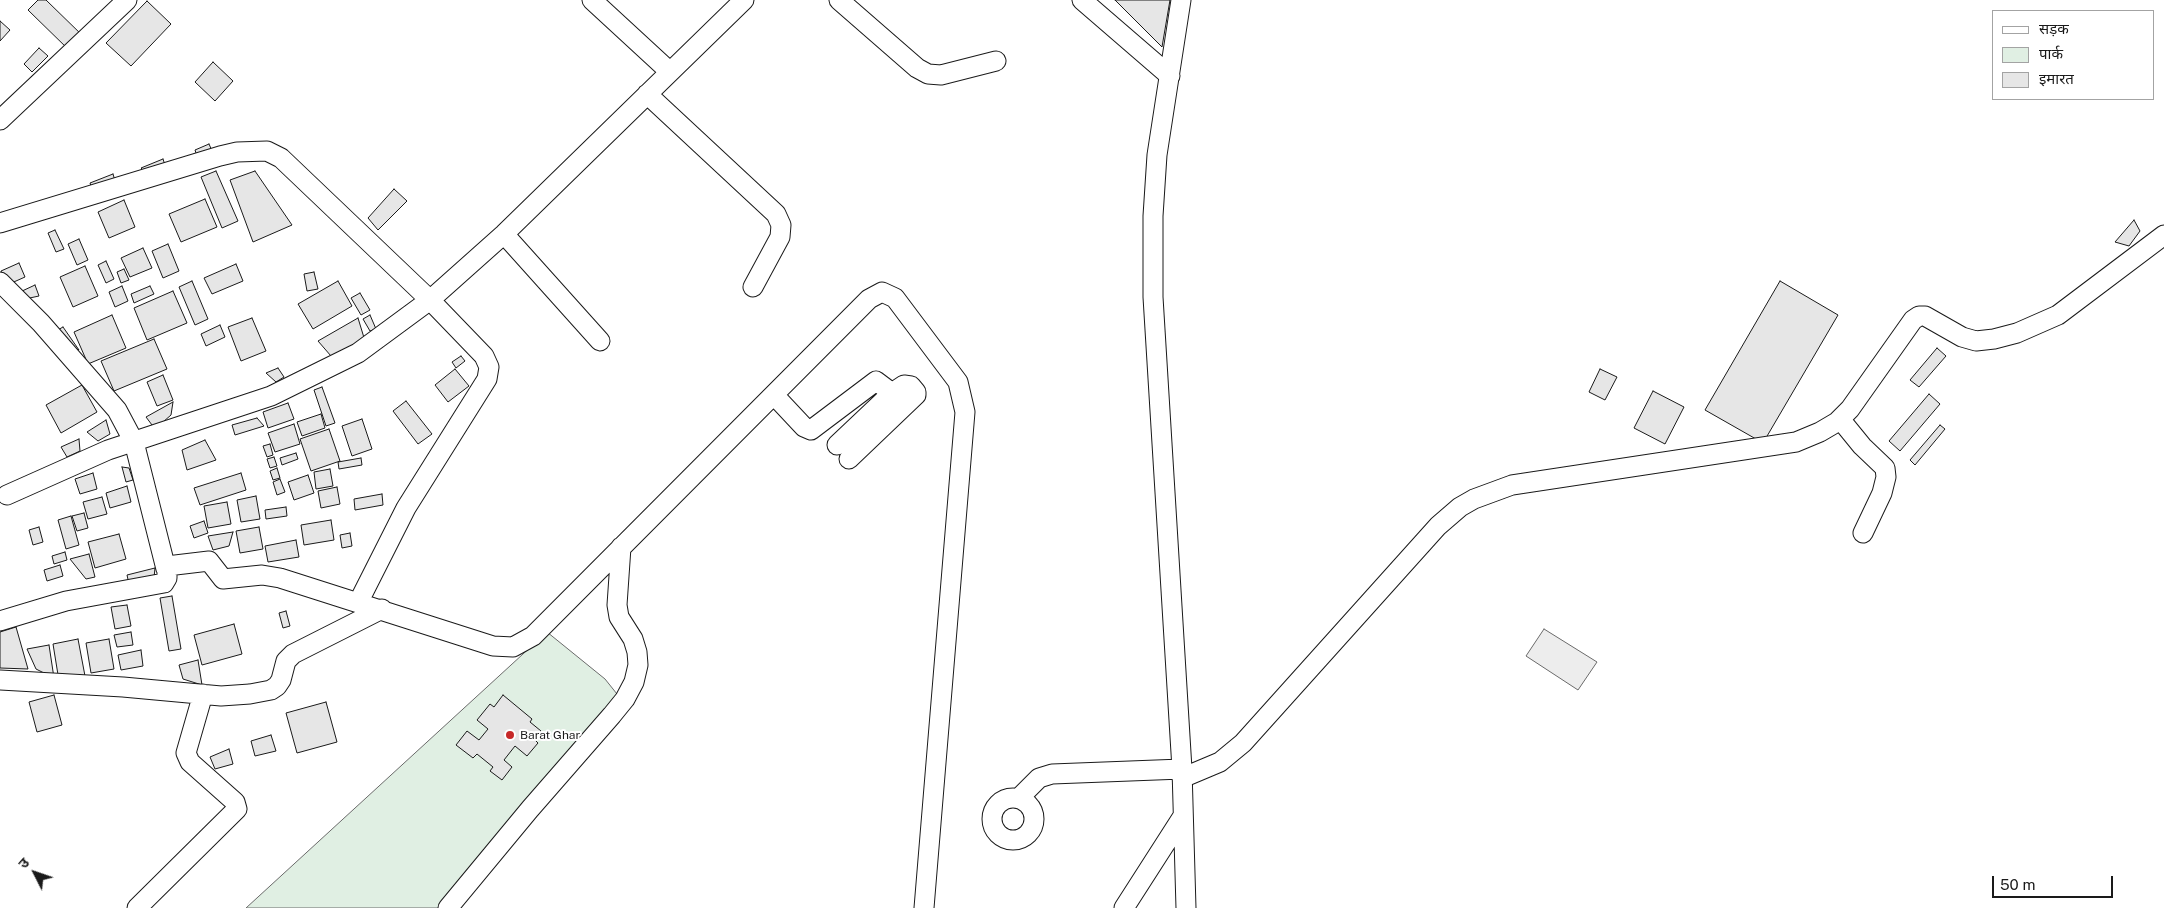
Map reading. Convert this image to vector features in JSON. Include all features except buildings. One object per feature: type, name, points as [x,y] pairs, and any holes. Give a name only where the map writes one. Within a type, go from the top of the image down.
[{"type":"street","points":[[0,120],[127,0]]},
{"type":"street","points":[[592,0],[668,71]]},
{"type":"street","points":[[7,495],[108,450],[248,405],[302,382],[358,353],[430,300],[504,234],[647,94],[668,71],[744,0]]},
{"type":"street","points":[[839,0],[917,68],[928,74],[941,75],[996,61]]},
{"type":"street","points":[[1082,0],[1170,76]]},
{"type":"street","points":[[1181,0],[1157,155],[1153,216],[1153,297],[1182,774],[1186,908]]},
{"type":"street","points":[[647,94],[776,214],[781,226],[780,237],[752,287]]},
{"type":"street","points":[[0,223],[220,156],[237,152],[267,150],[280,158],[430,300],[484,356],[489,367],[487,379],[410,500],[358,601]]},
{"type":"street","points":[[504,234],[600,341]]},
{"type":"street","points":[[1020,798],[1039,778],[1052,774],[1182,774],[1220,762],[1243,743],[1432,532],[1467,503],[1486,493],[1512,485],[1796,442],[1820,432],[1840,419],[1854,403],[1913,320],[1919,316],[1924,316],[1962,337],[1976,341],[2017,333],[2065,311],[2164,235]]},
{"type":"street","points":[[0,282],[40,323],[117,410],[134,442],[167,578],[164,583],[74,600],[0,621]]},
{"type":"street","points":[[166,569],[170,565],[209,561],[223,579],[270,576],[358,601],[493,646],[513,646],[533,636],[869,299],[882,292],[895,298],[958,382],[966,412],[924,908]]},
{"type":"street","points":[[774,395],[804,427],[811,430],[876,381],[892,393],[907,384],[917,394],[843,452]]},
{"type":"street","points":[[1840,419],[1862,446],[1885,468],[1886,477],[1882,493],[1863,533]]},
{"type":"street","points":[[448,908],[530,809],[612,715],[625,699],[634,682],[638,665],[637,652],[633,639],[619,617],[616,605],[622,547]]},
{"type":"street","points":[[0,680],[203,694],[250,694],[271,690],[281,680],[286,661],[293,654],[382,609]]},
{"type":"street","points":[[137,908],[237,808],[235,802],[190,762],[186,753],[203,694]]},
{"type":"street","points":[[1124,908],[1183,816]]},
{"type":"green space","points":[[547,632],[605,679],[617,694],[473,872],[456,908],[246,908]]},
{"type":"shaded area","points":[[1544,629],[1597,662],[1578,690],[1526,656]]},
{"type":"place","name":"Barat Ghar","points":[[510,735]]}]
